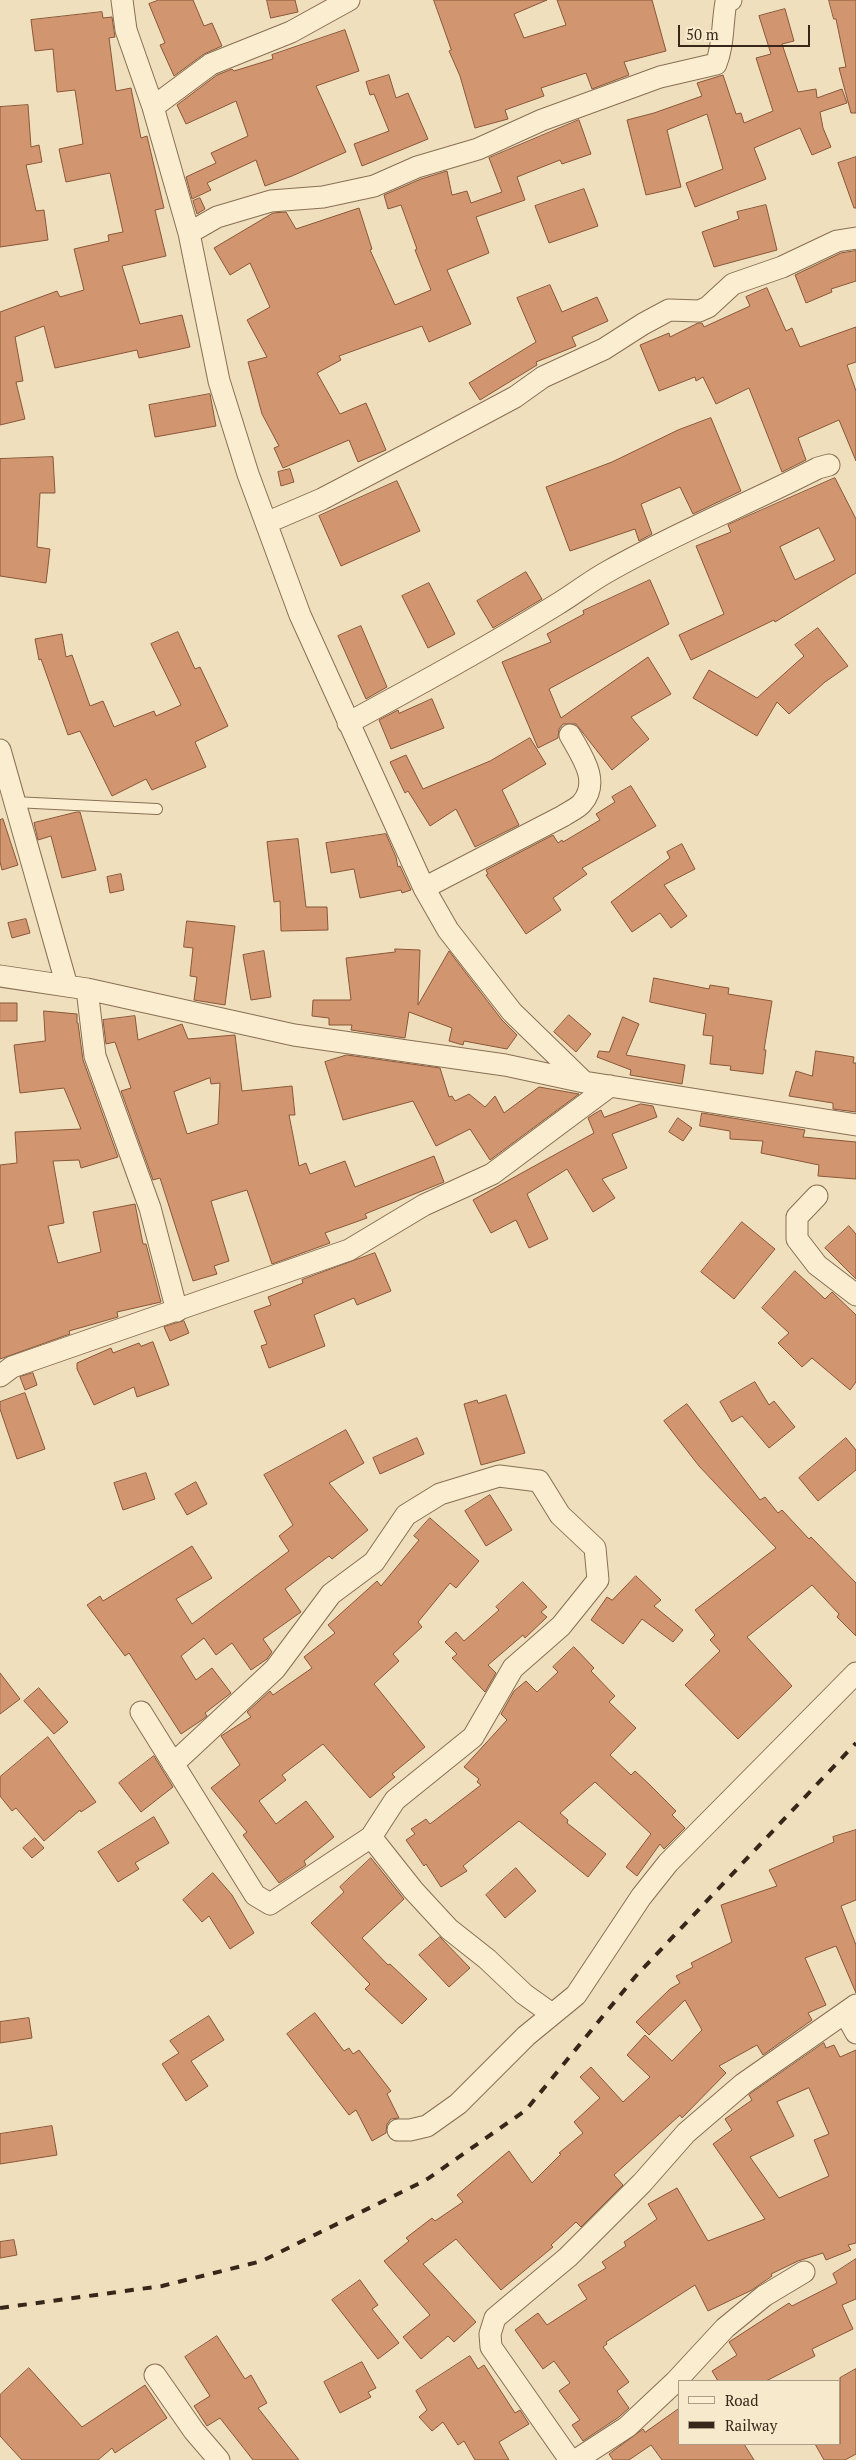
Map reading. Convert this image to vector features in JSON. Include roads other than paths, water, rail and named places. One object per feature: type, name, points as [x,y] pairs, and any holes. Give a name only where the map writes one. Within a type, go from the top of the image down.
[{"type":"street","points":[[122,0],[126,30],[152,107],[190,233],[219,381],[248,474],[300,615],[424,888],[448,930],[512,1012],[584,1082]]},
{"type":"street","points":[[152,107],[211,64],[291,32],[349,0]]},
{"type":"street","points":[[190,233],[217,217],[271,201],[323,197],[374,186],[417,167],[478,149],[542,120],[660,77],[716,64],[723,47],[722,26],[726,2],[731,0]]},
{"type":"street","points":[[266,523],[322,499],[427,444],[515,397],[543,377],[604,349],[643,324],[670,310],[680,309],[699,312],[708,307],[733,284],[782,267],[837,241],[856,238]]},
{"type":"street","points":[[348,723],[444,671],[556,605],[604,573],[669,538],[718,518],[818,468],[830,465]]},
{"type":"street","points":[[424,888],[563,816],[582,803],[591,788],[591,780],[585,762],[570,735]]},
{"type":"street","points":[[0,750],[14,802],[77,988],[95,1056],[150,1208],[177,1311]]},
{"type":"street","points":[[0,976],[77,988],[294,1035],[505,1066],[584,1082],[856,1125]]},
{"type":"street","points":[[0,1376],[12,1367],[348,1250],[424,1205],[492,1174],[610,1086]]},
{"type":"street","points":[[817,1196],[797,1217],[797,1240],[817,1265],[856,1295]]},
{"type":"street","points":[[141,1712],[173,1764],[255,1895],[270,1904],[371,1837],[395,1800],[473,1737],[514,1668],[561,1626],[598,1580],[595,1548],[560,1515],[539,1481],[499,1476],[440,1494],[406,1515],[374,1562],[331,1594],[275,1669],[173,1764]]},
{"type":"street","points":[[398,2130],[410,2130],[427,2126],[458,2104],[526,2036],[576,1995],[641,1897],[668,1863],[856,1673]]},
{"type":"street","points":[[371,1837],[413,1890],[449,1929],[487,1959],[524,1994],[552,2014]]},
{"type":"street","points":[[570,2460],[491,2347],[490,2334],[495,2318],[568,2257],[642,2183],[686,2133],[743,2084],[850,2009],[856,2033]]},
{"type":"street","points":[[576,2460],[627,2427],[675,2382],[724,2328],[764,2296],[804,2272]]},
{"type":"street","points":[[155,2375],[194,2431],[219,2460]]},
{"type":"lane","points":[[14,802],[157,809]]},
{"type":"railway","points":[[0,2308],[162,2286],[262,2261],[426,2180],[526,2110],[635,1977],[856,1743]]}]
